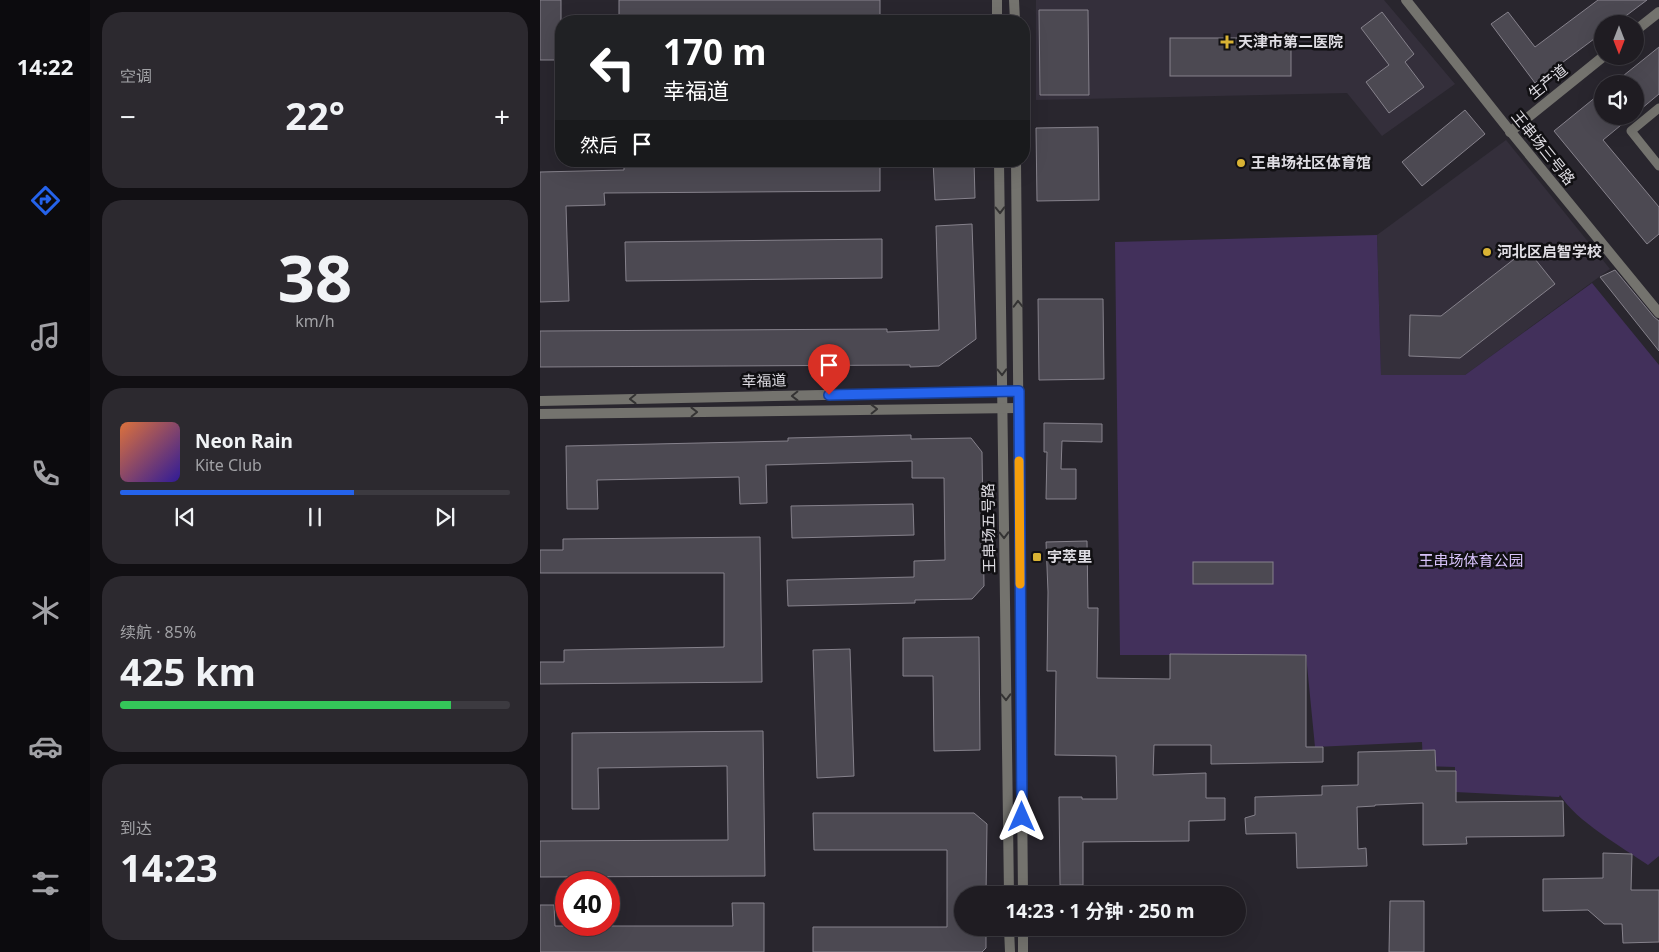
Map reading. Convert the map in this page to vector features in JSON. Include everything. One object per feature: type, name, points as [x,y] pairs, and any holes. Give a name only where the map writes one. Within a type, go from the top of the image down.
[{"type":"street","points":[[997,0],[997,15]]},
{"type":"street","points":[[1014,0],[1015,15]]},
{"type":"street","name":"王串场三号路","points":[[1406,0],[1510,132],[1659,313]]},
{"type":"street","points":[[1644,24],[1659,12]]},
{"type":"street","name":"生产道","points":[[1510,132],[1594,64]]},
{"type":"street","name":"王串场五号路","points":[[999,167],[1009,886]]},
{"type":"street","name":"王串场五号路","points":[[1016,167],[1023,886]]},
{"type":"street","name":"幸福道","points":[[540,401],[1019,391]]},
{"type":"street","name":"幸福道","points":[[540,414],[1018,408]]},
{"type":"street","points":[[1010,936],[1010,952]]},
{"type":"street","points":[[1023,936],[1023,952]]},
{"type":"lane","points":[[1659,108],[1631,131],[1659,166]]},
{"type":"shaded area","name":"天津市第二医院","points":[[1036,0],[1384,0],[1455,84],[1382,136],[1347,93],[1036,100]]},
{"type":"shaded area","name":"河北区启智学校","points":[[1506,140],[1610,269],[1465,375],[1381,375],[1377,235]]},
{"type":"green space","name":"王串场体育公园","points":[[1377,235],[1381,375],[1465,375],[1592,283],[1659,365],[1659,856],[1648,865],[1588,824],[1567,805],[1560,795],[1559,797],[1455,792],[1455,767],[1423,766],[1422,742],[1315,747],[1306,655],[1120,655],[1115,242]]},
{"type":"building","points":[[540,0],[561,0],[561,15],[555,15],[555,60],[540,60]]},
{"type":"building","points":[[619,0],[880,0],[880,15],[619,15]]},
{"type":"building","points":[[1598,0],[1647,0],[1627,15],[1594,15],[1594,39],[1535,83],[1491,24],[1508,12],[1535,47]]},
{"type":"building","points":[[1039,10],[1088,10],[1089,95],[1040,95]]},
{"type":"building","points":[[1382,12],[1414,54],[1405,62],[1424,87],[1389,113],[1366,82],[1389,65],[1361,28]]},
{"type":"building","points":[[1170,38],[1291,38],[1291,76],[1170,76]]},
{"type":"building","points":[[1659,47],[1659,94],[1644,106],[1644,75],[1624,75],[1637,65],[1644,65],[1644,59]]},
{"type":"building","points":[[1594,98],[1594,125],[1621,125],[1603,140],[1659,207],[1659,234],[1647,244],[1554,131]]},
{"type":"building","points":[[1465,110],[1485,134],[1422,186],[1402,162]]},
{"type":"building","points":[[1098,127],[1099,200],[1037,201],[1036,128]]},
{"type":"building","points":[[624,167],[880,167],[880,191],[604,193],[605,205],[566,206],[569,301],[540,302],[540,172],[624,170]]},
{"type":"building","points":[[933,167],[974,167],[975,198],[935,200]]},
{"type":"building","points":[[972,224],[976,339],[939,366],[540,367],[540,331],[887,329],[887,332],[939,330],[936,226]]},
{"type":"building","points":[[882,239],[882,278],[626,281],[625,242]]},
{"type":"building","points":[[1527,249],[1555,284],[1460,358],[1409,356],[1410,315],[1441,316]]},
{"type":"building","points":[[1615,270],[1659,321],[1659,351],[1600,277]]},
{"type":"building","points":[[1038,299],[1103,299],[1104,379],[1039,380]]},
{"type":"building","points":[[1044,423],[1102,424],[1102,442],[1062,441],[1061,469],[1076,469],[1076,499],[1046,499],[1047,452],[1044,452]]},
{"type":"building","points":[[911,435],[911,439],[971,438],[982,452],[984,586],[972,599],[915,600],[915,603],[788,606],[787,580],[914,577],[914,561],[945,560],[944,478],[912,478],[912,461],[766,465],[767,503],[740,504],[739,477],[597,480],[598,509],[567,509],[566,446],[788,441],[788,438]]},
{"type":"building","points":[[913,504],[914,535],[792,538],[791,506]]},
{"type":"building","points":[[760,537],[762,682],[540,684],[540,662],[564,662],[564,650],[724,647],[724,573],[540,573],[540,550],[563,550],[563,539]]},
{"type":"building","points":[[1087,541],[1088,608],[1098,608],[1097,678],[1170,679],[1170,654],[1306,655],[1306,747],[1323,747],[1323,762],[1211,764],[1211,745],[1154,745],[1153,775],[1206,773],[1206,798],[1225,798],[1225,820],[1189,821],[1189,841],[1083,842],[1083,885],[1060,885],[1059,797],[1117,799],[1116,756],[1055,755],[1056,671],[1047,671],[1048,592],[1046,542]]},
{"type":"building","points":[[1193,562],[1273,562],[1273,584],[1193,584]]},
{"type":"building","points":[[979,637],[980,750],[934,751],[933,676],[903,676],[903,638]]},
{"type":"building","points":[[850,649],[854,776],[817,778],[813,650]]},
{"type":"building","points":[[763,731],[765,876],[620,877],[620,871],[555,871],[555,877],[540,877],[540,841],[728,840],[727,766],[598,768],[599,809],[572,809],[572,733]]},
{"type":"building","points":[[1435,750],[1436,771],[1456,771],[1456,802],[1563,801],[1564,836],[1466,837],[1467,844],[1423,845],[1423,803],[1357,807],[1358,849],[1366,848],[1367,866],[1297,868],[1296,833],[1246,834],[1245,818],[1255,815],[1255,797],[1322,795],[1322,786],[1358,785],[1358,752]]},
{"type":"building","points":[[813,813],[974,813],[987,824],[986,886],[954,886],[954,936],[986,936],[986,948],[982,952],[813,952],[813,927],[947,927],[947,850],[814,850]]},
{"type":"building","points":[[1603,853],[1632,854],[1631,890],[1659,890],[1659,942],[1623,943],[1622,924],[1604,924],[1588,910],[1543,911],[1543,879],[1603,878]]},
{"type":"building","points":[[1390,901],[1424,901],[1424,952],[1389,952]]},
{"type":"building","points":[[732,903],[764,903],[764,952],[540,952],[540,905],[554,905],[555,936],[620,936],[620,926],[733,926]]},
{"type":"slow traffic","points":[[1019,461],[1020,584]]},
{"type":"place","name":"天津市第二医院","points":[[1227,42]]},
{"type":"place","name":"王串场社区体育馆","points":[[1241,163]]},
{"type":"place","name":"河北区启智学校","points":[[1487,252]]},
{"type":"place","name":"宇萃里","points":[[1037,557]]},
{"type":"route","points":[[829,395],[1019,391],[1022,817]]}]
